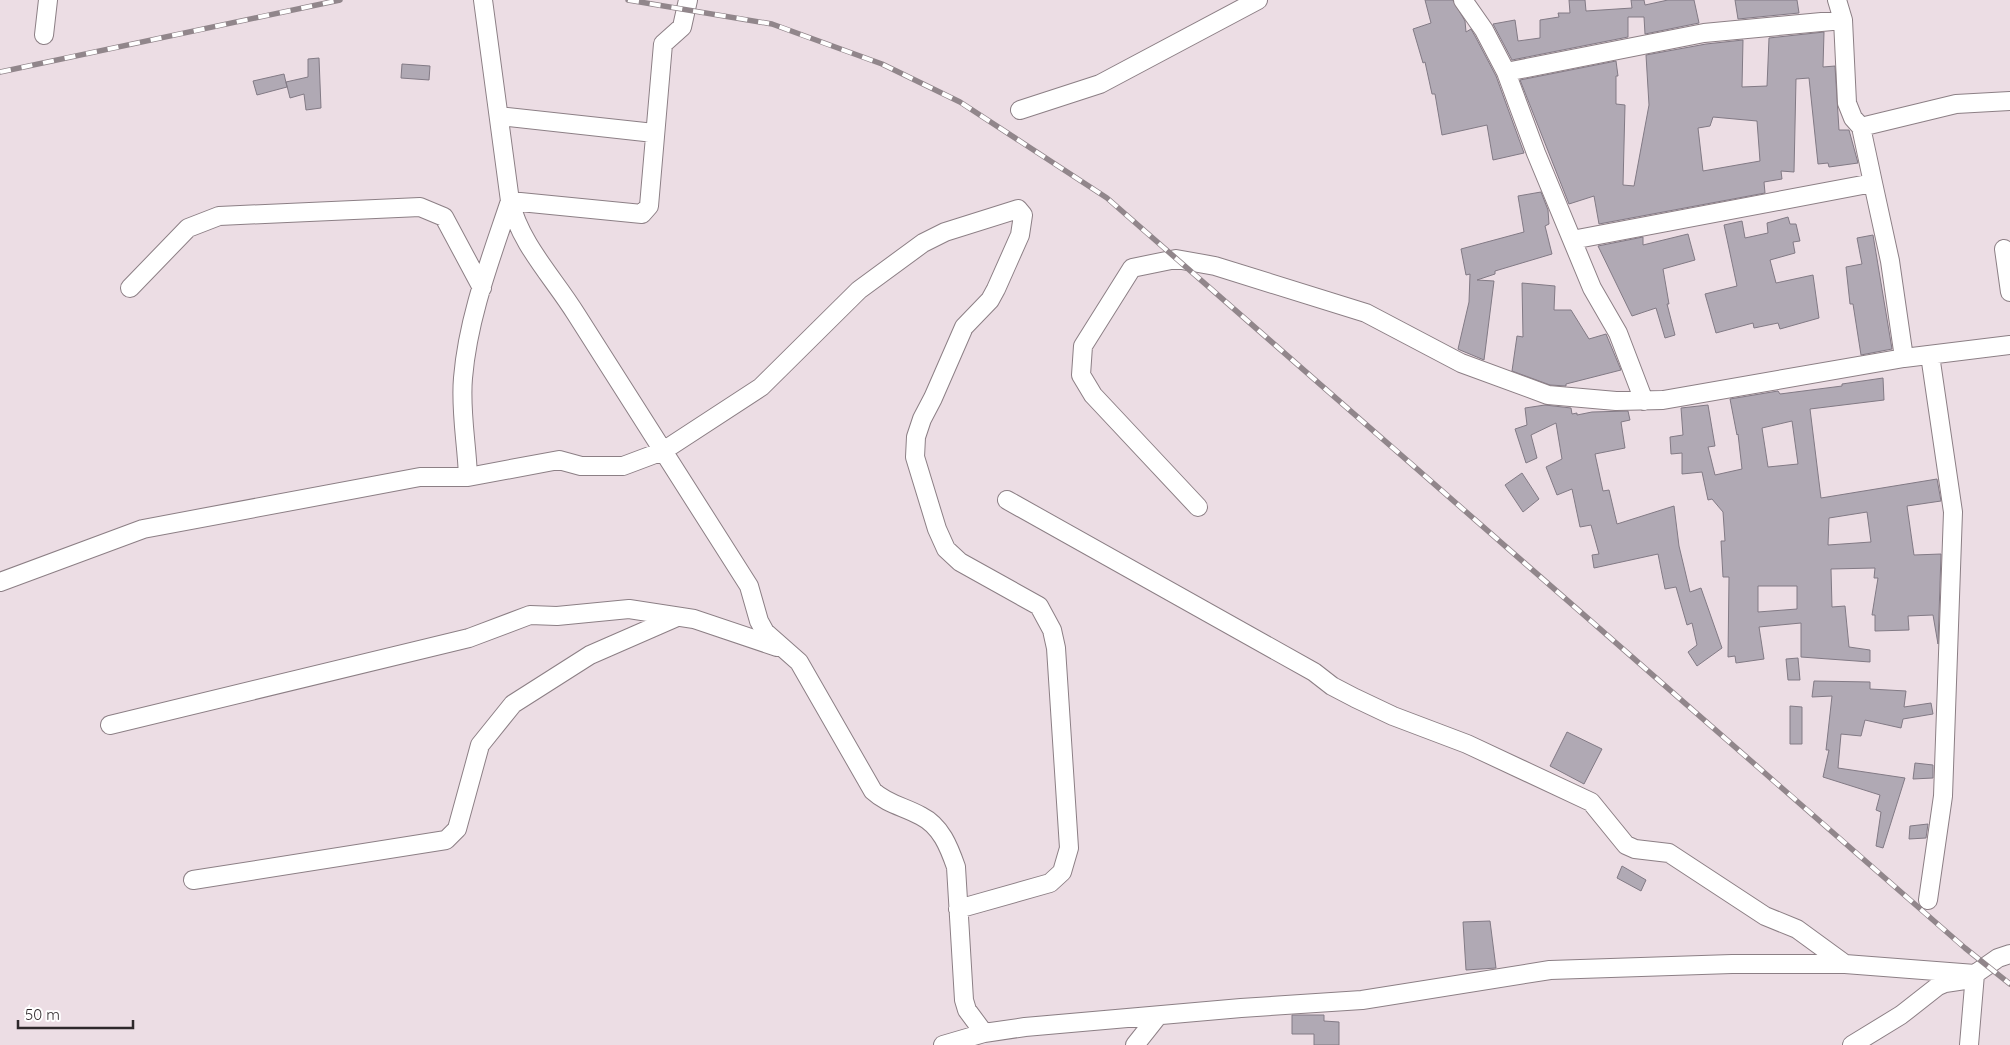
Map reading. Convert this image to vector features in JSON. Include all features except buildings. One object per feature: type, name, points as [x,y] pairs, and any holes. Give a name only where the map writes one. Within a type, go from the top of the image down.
[{"type":"street","points":[[44,35],[48,0]]},
{"type":"street","points":[[483,0],[510,201],[514,220],[521,235],[563,294],[750,586],[765,632],[799,662],[873,791],[882,800],[922,816],[937,829],[950,848],[956,867],[964,1000],[967,1010],[984,1033]]},
{"type":"street","points":[[510,201],[642,214],[649,206],[663,44],[682,27],[688,0]]},
{"type":"street","points":[[1020,110],[1100,84],[1258,0]]},
{"type":"street","points":[[1463,0],[1484,30],[1506,72],[1536,153],[1592,288],[1618,333],[1644,401]]},
{"type":"street","points":[[1837,0],[1844,20],[1847,103],[1853,118],[1860,127],[1874,183],[1890,261],[1904,358]]},
{"type":"street","points":[[1506,72],[1704,33],[1844,20]]},
{"type":"street","points":[[1860,127],[1956,104],[2010,101]]},
{"type":"street","points":[[499,116],[654,133]]},
{"type":"street","points":[[1572,240],[1874,183]]},
{"type":"street","points":[[468,477],[462,418],[463,377],[475,310],[510,201]]},
{"type":"street","points":[[130,288],[188,228],[219,216],[420,207],[444,217],[482,288]]},
{"type":"street","points":[[0,582],[144,529],[420,478],[468,477],[558,460],[581,466],[617,467],[663,451],[761,387],[859,290],[923,243],[945,232],[1018,209],[1023,215],[1020,235],[990,300],[964,327],[922,419],[916,437],[915,457],[936,529],[946,548],[960,562],[1038,606],[1052,630],[1056,648],[1069,848],[1062,872],[1050,883],[958,909]]},
{"type":"street","points":[[2004,249],[2010,292]]},
{"type":"street","points":[[1198,506],[1093,395],[1081,375],[1083,346],[1132,268],[1176,259],[1215,266],[1366,313],[1461,363],[1548,395],[1616,401],[1663,400],[1904,358],[2010,345]]},
{"type":"street","points":[[1928,900],[1943,796],[1953,519],[1930,355]]},
{"type":"street","points":[[1007,500],[1314,672],[1332,686],[1355,698],[1393,716],[1467,744],[1592,802],[1626,845],[1635,849],[1669,853],[1765,916],[1797,929],[1846,964]]},
{"type":"street","points":[[110,725],[469,638],[530,615],[557,616],[629,610],[694,619],[787,650]]},
{"type":"street","points":[[193,880],[446,840],[457,829],[480,745],[513,704],[590,655],[677,617]]},
{"type":"street","points":[[1852,1045],[1907,1011],[1938,986],[1974,977],[1998,958],[2010,954]]},
{"type":"street","points":[[943,1045],[984,1033],[1025,1027],[1362,1000],[1550,970],[1732,964],[1846,964],[1974,977]]},
{"type":"street","points":[[1969,1045],[1974,977]]},
{"type":"street","points":[[1135,1045],[1158,1016]]},
{"type":"railway","points":[[0,72],[340,0]]},
{"type":"railway","points":[[628,0],[772,24],[882,64],[960,102],[1107,198],[1965,948],[2010,984]]}]
